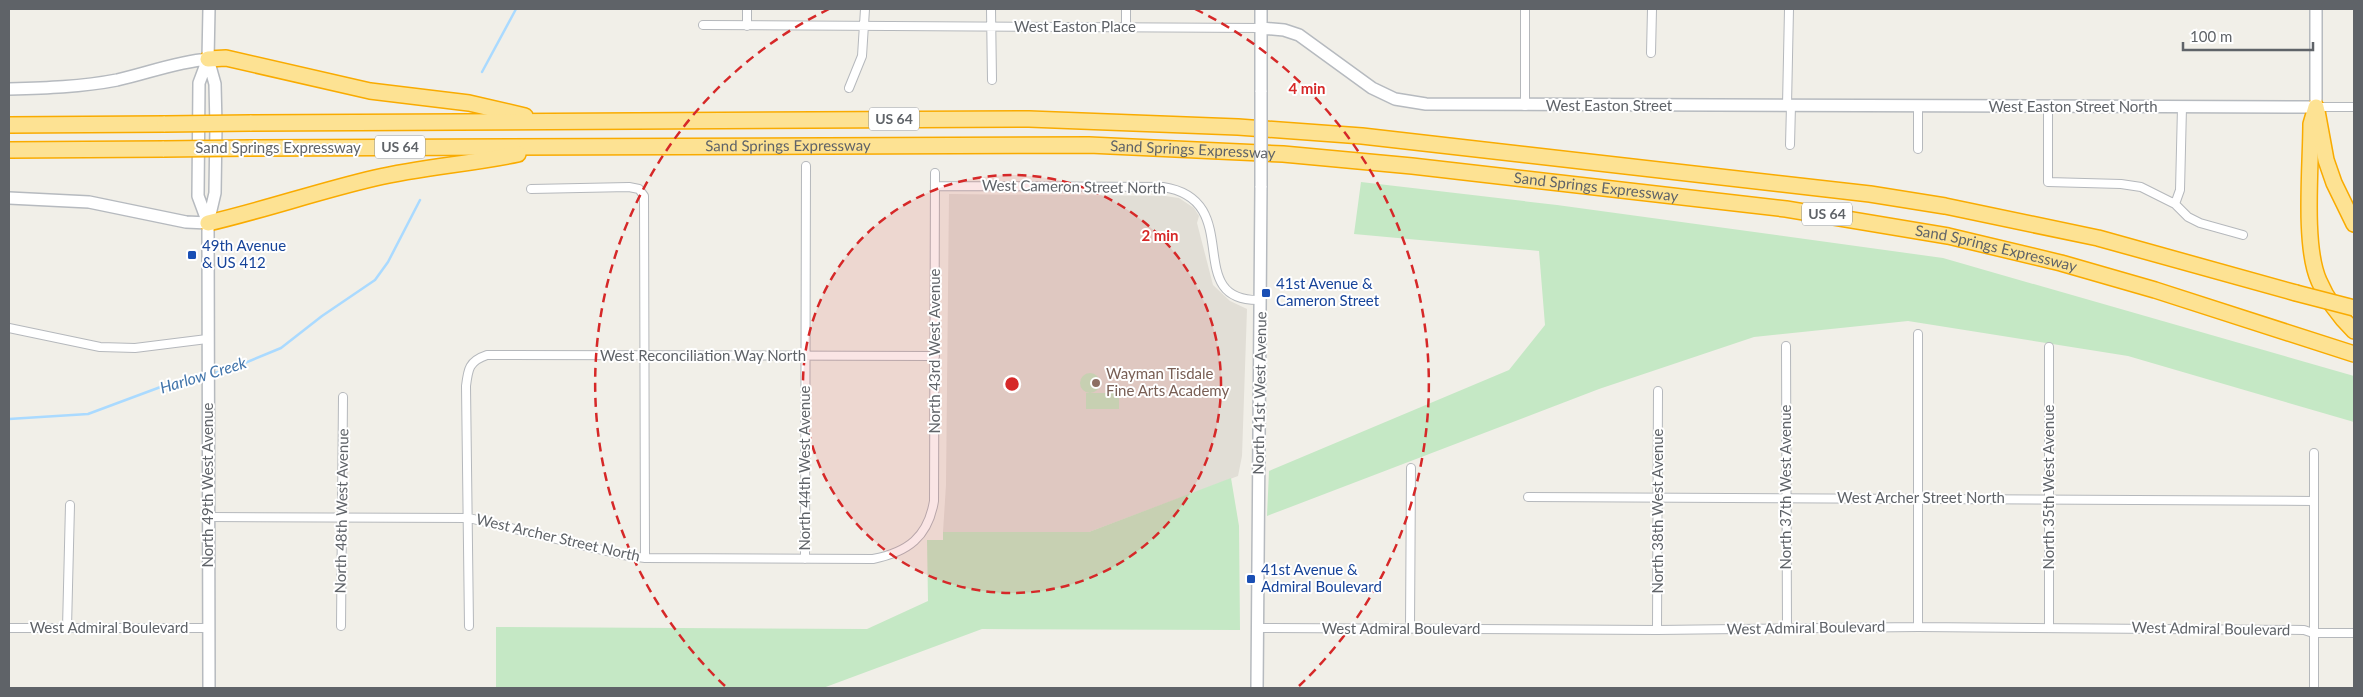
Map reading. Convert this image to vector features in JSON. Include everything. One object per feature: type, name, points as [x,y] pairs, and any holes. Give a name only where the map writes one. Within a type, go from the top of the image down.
[{"type":"highway","points":[[208,59],[226,58],[387,94],[469,103],[550,122]]},
{"type":"highway","points":[[2316,107],[2331,176],[2354,224]]},
{"type":"highway","points":[[2316,107],[2311,124],[2312,256],[2319,281],[2336,310],[2354,331]]},
{"type":"highway","name":"Sand Springs Expressway","points":[[9,125],[1029,119],[1230,127],[1362,136],[1821,188],[1918,201],[2098,238],[2354,308]]},
{"type":"highway","name":"Sand Springs Expressway","points":[[9,150],[1080,145],[1180,148],[1404,165],[1714,200],[1880,223],[2021,252],[2155,290],[2354,354]]},
{"type":"highway","points":[[208,223],[376,178],[418,170],[467,164],[551,147]]},
{"type":"street","name":"North 49th West Avenue","points":[[208,9],[208,59],[216,84],[215,193],[208,223],[209,688]]},
{"type":"street","points":[[747,26],[748,9]]},
{"type":"street","points":[[849,88],[862,56],[865,9]]},
{"type":"street","points":[[991,9],[992,80]]},
{"type":"street","points":[[1126,9],[1126,28]]},
{"type":"street","name":"North 41st West Avenue","points":[[1257,688],[1261,300],[1261,9]]},
{"type":"street","points":[[1525,9],[1525,106]]},
{"type":"street","points":[[1651,53],[1652,9]]},
{"type":"street","points":[[1788,9],[1790,145]]},
{"type":"street","points":[[2316,9],[2316,107]]},
{"type":"street","name":"West Easton Place","points":[[703,25],[1261,28],[1284,30],[1299,35],[1372,88],[1395,99],[1426,104]]},
{"type":"street","name":"North 49th West Avenue","points":[[208,59],[199,83],[198,196],[208,223]]},
{"type":"street","points":[[9,89],[85,85],[117,80],[181,62],[208,59]]},
{"type":"street","name":"West Easton Street","points":[[1426,104],[1525,106],[1789,105]]},
{"type":"street","name":"West Easton Street North","points":[[1789,105],[2354,107]]},
{"type":"street","points":[[1918,106],[1918,149]]},
{"type":"street","points":[[2048,106],[2048,182],[2131,185],[2153,191],[2175,204],[2188,217],[2200,223],[2243,235]]},
{"type":"street","points":[[2175,204],[2180,190],[2182,107]]},
{"type":"street","name":"North 44th West Avenue","points":[[805,559],[806,166]]},
{"type":"street","name":"North 43rd West Avenue","points":[[926,527],[934,501],[935,173]]},
{"type":"street","name":"West Cameron Street North","points":[[934,186],[1163,187],[1183,191],[1197,201],[1207,216],[1214,265],[1222,283],[1234,296],[1245,300],[1261,300]]},
{"type":"street","points":[[531,189],[629,187],[642,192],[645,201],[645,558]]},
{"type":"street","points":[[9,198],[89,202],[186,222],[208,223]]},
{"type":"street","points":[[9,328],[100,347],[135,348],[207,343]]},
{"type":"street","points":[[1918,334],[1918,627]]},
{"type":"street","name":"North 37th West Avenue","points":[[1786,346],[1787,628]]},
{"type":"street","name":"North 35th West Avenue","points":[[2048,347],[2049,627]]},
{"type":"street","name":"West Reconciliation Way North","points":[[469,518],[466,386],[468,369],[472,362],[487,355],[934,356]]},
{"type":"street","name":"North 38th West Avenue","points":[[1657,630],[1658,391]]},
{"type":"street","name":"North 48th West Avenue","points":[[341,626],[343,397]]},
{"type":"street","points":[[2314,453],[2314,688]]},
{"type":"street","points":[[1410,628],[1411,468]]},
{"type":"street","name":"West Archer Street North","points":[[1528,497],[2050,498],[2314,501]]},
{"type":"street","points":[[67,628],[70,505]]},
{"type":"street","name":"West Archer Street North","points":[[208,517],[469,518],[623,556],[645,558],[873,559],[888,556],[911,544],[926,527]]},
{"type":"street","points":[[469,518],[469,626]]},
{"type":"street","name":"West Admiral Boulevard","points":[[1258,628],[1657,630],[2049,627],[2304,630],[2313,633],[2354,633]]},
{"type":"street","name":"West Admiral Boulevard","points":[[9,628],[209,628]]},
{"type":"shaded area","name":"Wayman Tisdale Fine Arts Academy","points":[[949,194],[1165,196],[1179,198],[1194,208],[1199,216],[1197,223],[1213,285],[1230,301],[1247,309],[1242,456],[1238,476],[1089,532],[943,532],[946,485]]},
{"type":"green space","points":[[1361,182],[1557,205],[1943,258],[2354,376],[2354,422],[2128,356],[1908,321],[1754,337],[1599,389],[1267,516],[1269,471],[1509,370],[1545,325],[1539,251],[1354,234]]},
{"type":"green space","points":[[1090,373],[1097,376],[1100,383],[1097,390],[1090,393],[1083,390],[1080,383],[1083,376]]},
{"type":"green space","points":[[1086,393],[1119,393],[1119,409],[1086,409]]},
{"type":"green space","points":[[1231,478],[1239,526],[1240,630],[982,629],[823,688],[496,688],[496,627],[867,629],[928,601],[927,540],[943,540],[943,532],[1089,532]]},
{"type":"waterway","name":"Harlow Creek","points":[[482,72],[516,9]]},
{"type":"waterway","name":"Harlow Creek","points":[[213,373],[228,370],[281,348],[322,316],[375,280],[388,262],[420,200]]},
{"type":"waterway","name":"Harlow Creek","points":[[9,419],[88,414],[182,379],[205,374]]},
{"type":"place","name":"49th Avenue & US 412","points":[[192,255]]},
{"type":"place","name":"41st Avenue & Cameron Street","points":[[1266,293]]},
{"type":"place","name":"Wayman Tisdale Fine Arts Academy","points":[[1096,383]]},
{"type":"place","name":"41st Avenue & Admiral Boulevard","points":[[1251,579]]}]
